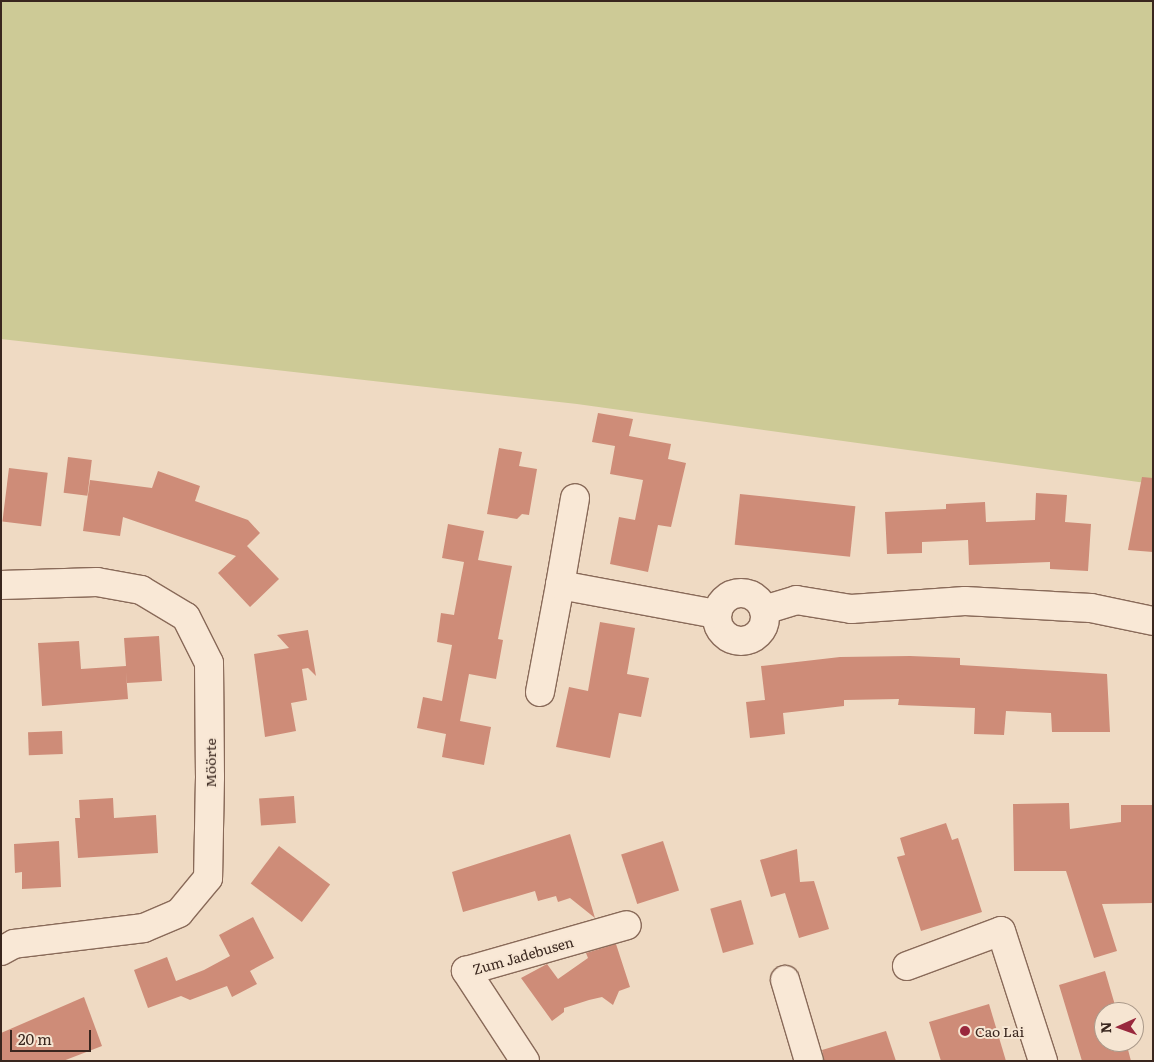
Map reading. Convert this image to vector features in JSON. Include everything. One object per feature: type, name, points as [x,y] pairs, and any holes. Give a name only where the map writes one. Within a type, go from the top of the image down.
[{"type":"street","points":[[540,692],[576,498]]},
{"type":"street","name":"Möörte","points":[[1,586],[97,582],[141,590],[186,617],[209,663],[210,776],[208,878],[179,914],[144,928],[14,944],[1,951]]},
{"type":"street","points":[[560,585],[717,614],[722,632],[738,641],[756,636],[765,619],[764,610],[796,600],[851,609],[965,601],[1091,608],[1153,621]]},
{"type":"street","name":"Zum Jadebusen","points":[[525,1061],[466,971],[627,925]]},
{"type":"street","points":[[907,966],[1001,931],[1043,1061]]},
{"type":"street","points":[[785,980],[809,1061]]},
{"type":"shaded area","points":[[1,1],[1153,1],[1153,484],[577,404],[1,339]]},
{"type":"building","points":[[598,413],[633,419],[629,436],[671,444],[668,459],[686,463],[671,527],[658,525],[648,572],[610,564],[619,517],[635,520],[643,480],[610,474],[615,446],[592,442]]},
{"type":"building","points":[[499,448],[522,452],[519,466],[537,469],[529,515],[522,514],[517,519],[487,514]]},
{"type":"building","points":[[68,457],[92,460],[87,496],[64,493]]},
{"type":"building","points":[[9,468],[48,473],[41,526],[2,522]]},
{"type":"building","points":[[158,471],[200,486],[195,501],[248,520],[260,533],[247,546],[279,579],[250,607],[218,573],[236,556],[123,517],[120,536],[83,531],[90,480],[152,488]]},
{"type":"building","points":[[1142,477],[1153,478],[1153,552],[1128,550]]},
{"type":"building","points":[[1036,493],[1067,495],[1065,522],[1091,524],[1088,571],[1050,569],[1050,562],[969,565],[968,540],[922,542],[922,553],[887,554],[885,512],[946,509],[946,504],[985,502],[986,522],[1035,520]]},
{"type":"building","points":[[740,494],[855,506],[850,557],[735,545]]},
{"type":"building","points":[[448,524],[484,531],[478,560],[512,566],[498,639],[503,640],[496,679],[469,674],[460,721],[491,727],[484,765],[442,757],[446,734],[417,728],[423,697],[442,701],[452,645],[437,642],[441,613],[454,615],[464,562],[442,558]]},
{"type":"building","points":[[600,622],[635,628],[627,674],[649,678],[641,717],[619,713],[610,758],[556,747],[569,687],[588,691]]},
{"type":"building","points":[[308,630],[316,676],[308,668],[302,669],[307,700],[291,703],[296,731],[265,737],[254,654],[289,648],[277,635]]},
{"type":"building","points":[[159,636],[162,681],[127,683],[126,672],[128,699],[42,706],[38,643],[79,641],[81,669],[126,666],[124,638]]},
{"type":"building","points":[[910,656],[960,658],[960,665],[1107,674],[1110,732],[1052,732],[1051,713],[1006,711],[1004,735],[974,734],[975,708],[898,705],[899,699],[844,700],[844,706],[783,713],[785,734],[750,738],[746,702],[765,700],[761,666],[840,657]]},
{"type":"building","points":[[62,731],[63,754],[29,755],[28,732]]},
{"type":"building","points":[[294,796],[296,823],[261,825],[259,798]]},
{"type":"building","points":[[113,798],[114,818],[156,815],[158,853],[78,858],[75,818],[80,818],[79,800]]},
{"type":"building","points":[[1069,803],[1070,829],[1121,822],[1121,805],[1153,805],[1153,903],[1102,904],[1117,951],[1094,958],[1066,871],[1014,871],[1013,804]]},
{"type":"building","points":[[946,823],[952,840],[958,838],[982,912],[921,931],[897,857],[905,855],[900,838]]},
{"type":"building","points":[[570,834],[595,918],[570,898],[558,902],[556,896],[538,901],[535,891],[463,912],[452,872]]},
{"type":"building","points":[[59,841],[61,887],[22,889],[22,872],[15,873],[14,844]]},
{"type":"building","points":[[663,841],[679,890],[637,904],[621,855]]},
{"type":"building","points":[[279,846],[330,885],[302,922],[251,884]]},
{"type":"building","points":[[797,849],[800,882],[814,881],[829,929],[799,938],[785,893],[771,897],[760,860]]},
{"type":"building","points":[[741,900],[754,944],[723,953],[710,909]]},
{"type":"building","points":[[253,917],[274,958],[250,971],[257,984],[232,997],[227,986],[190,1000],[181,996],[148,1008],[134,970],[167,957],[176,981],[204,970],[230,956],[219,935]]},
{"type":"building","points":[[616,944],[630,987],[619,991],[613,1005],[602,997],[589,1000],[564,1008],[564,1012],[552,1021],[521,978],[547,964],[558,979],[588,958],[586,953]]},
{"type":"building","points":[[1105,971],[1114,1002],[1094,1002],[1094,1052],[1129,1052],[1131,1061],[1082,1061],[1059,985]]},
{"type":"building","points":[[84,997],[102,1046],[63,1061],[1,1061],[1,1033]]},
{"type":"building","name":"Cao Lai","points":[[989,1004],[1006,1061],[941,1061],[929,1022]]},
{"type":"building","points":[[886,1031],[896,1061],[824,1061],[822,1050]]},
{"type":"place","name":"Cao Lai","points":[[965,1031]]}]
